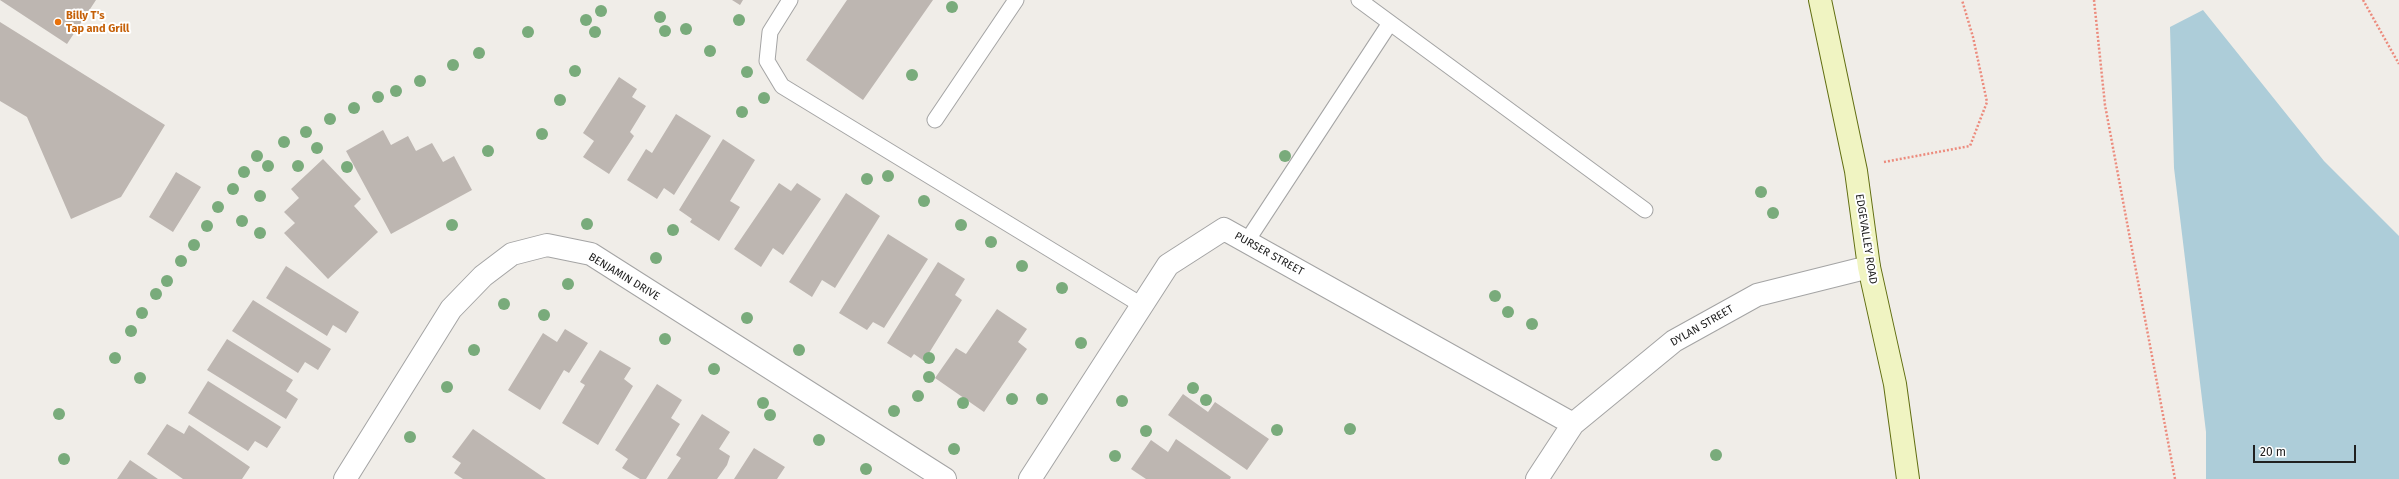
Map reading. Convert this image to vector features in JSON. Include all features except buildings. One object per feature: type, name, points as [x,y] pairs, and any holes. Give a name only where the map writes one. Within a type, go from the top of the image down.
[{"type":"street","name":"EDGEVALLEY ROAD","points":[[1820,0],[1856,171],[1869,267],[1894,384],[1908,479]]},
{"type":"street","name":"PURSER STREET","points":[[1030,479],[1168,266],[1224,229],[1573,424]]},
{"type":"street","name":"BENJAMIN DRIVE","points":[[345,479],[451,309],[483,276],[512,254],[547,245],[591,254],[945,479]]},
{"type":"street","name":"DYLAN STREET","points":[[1537,479],[1573,424],[1674,341],[1757,295],[1869,267]]},
{"type":"lane","points":[[790,0],[770,32],[767,61],[782,86],[1143,306]]},
{"type":"lane","points":[[935,120],[1016,0]]},
{"type":"lane","points":[[1359,0],[1645,210]]},
{"type":"lane","points":[[1247,241],[1390,23]]},
{"type":"path","points":[[1856,171],[1891,160],[1970,146],[1987,102],[1973,37],[1962,0]]},
{"type":"path","points":[[2094,0],[2105,105],[2175,479]]},
{"type":"path","points":[[2363,0],[2399,64]]},
{"type":"water","points":[[2203,10],[2324,161],[2399,236],[2399,479],[2206,479],[2206,432],[2174,168],[2170,27]]},
{"type":"place","name":"Billy T's Tap and Grill","points":[[58,22]]}]
